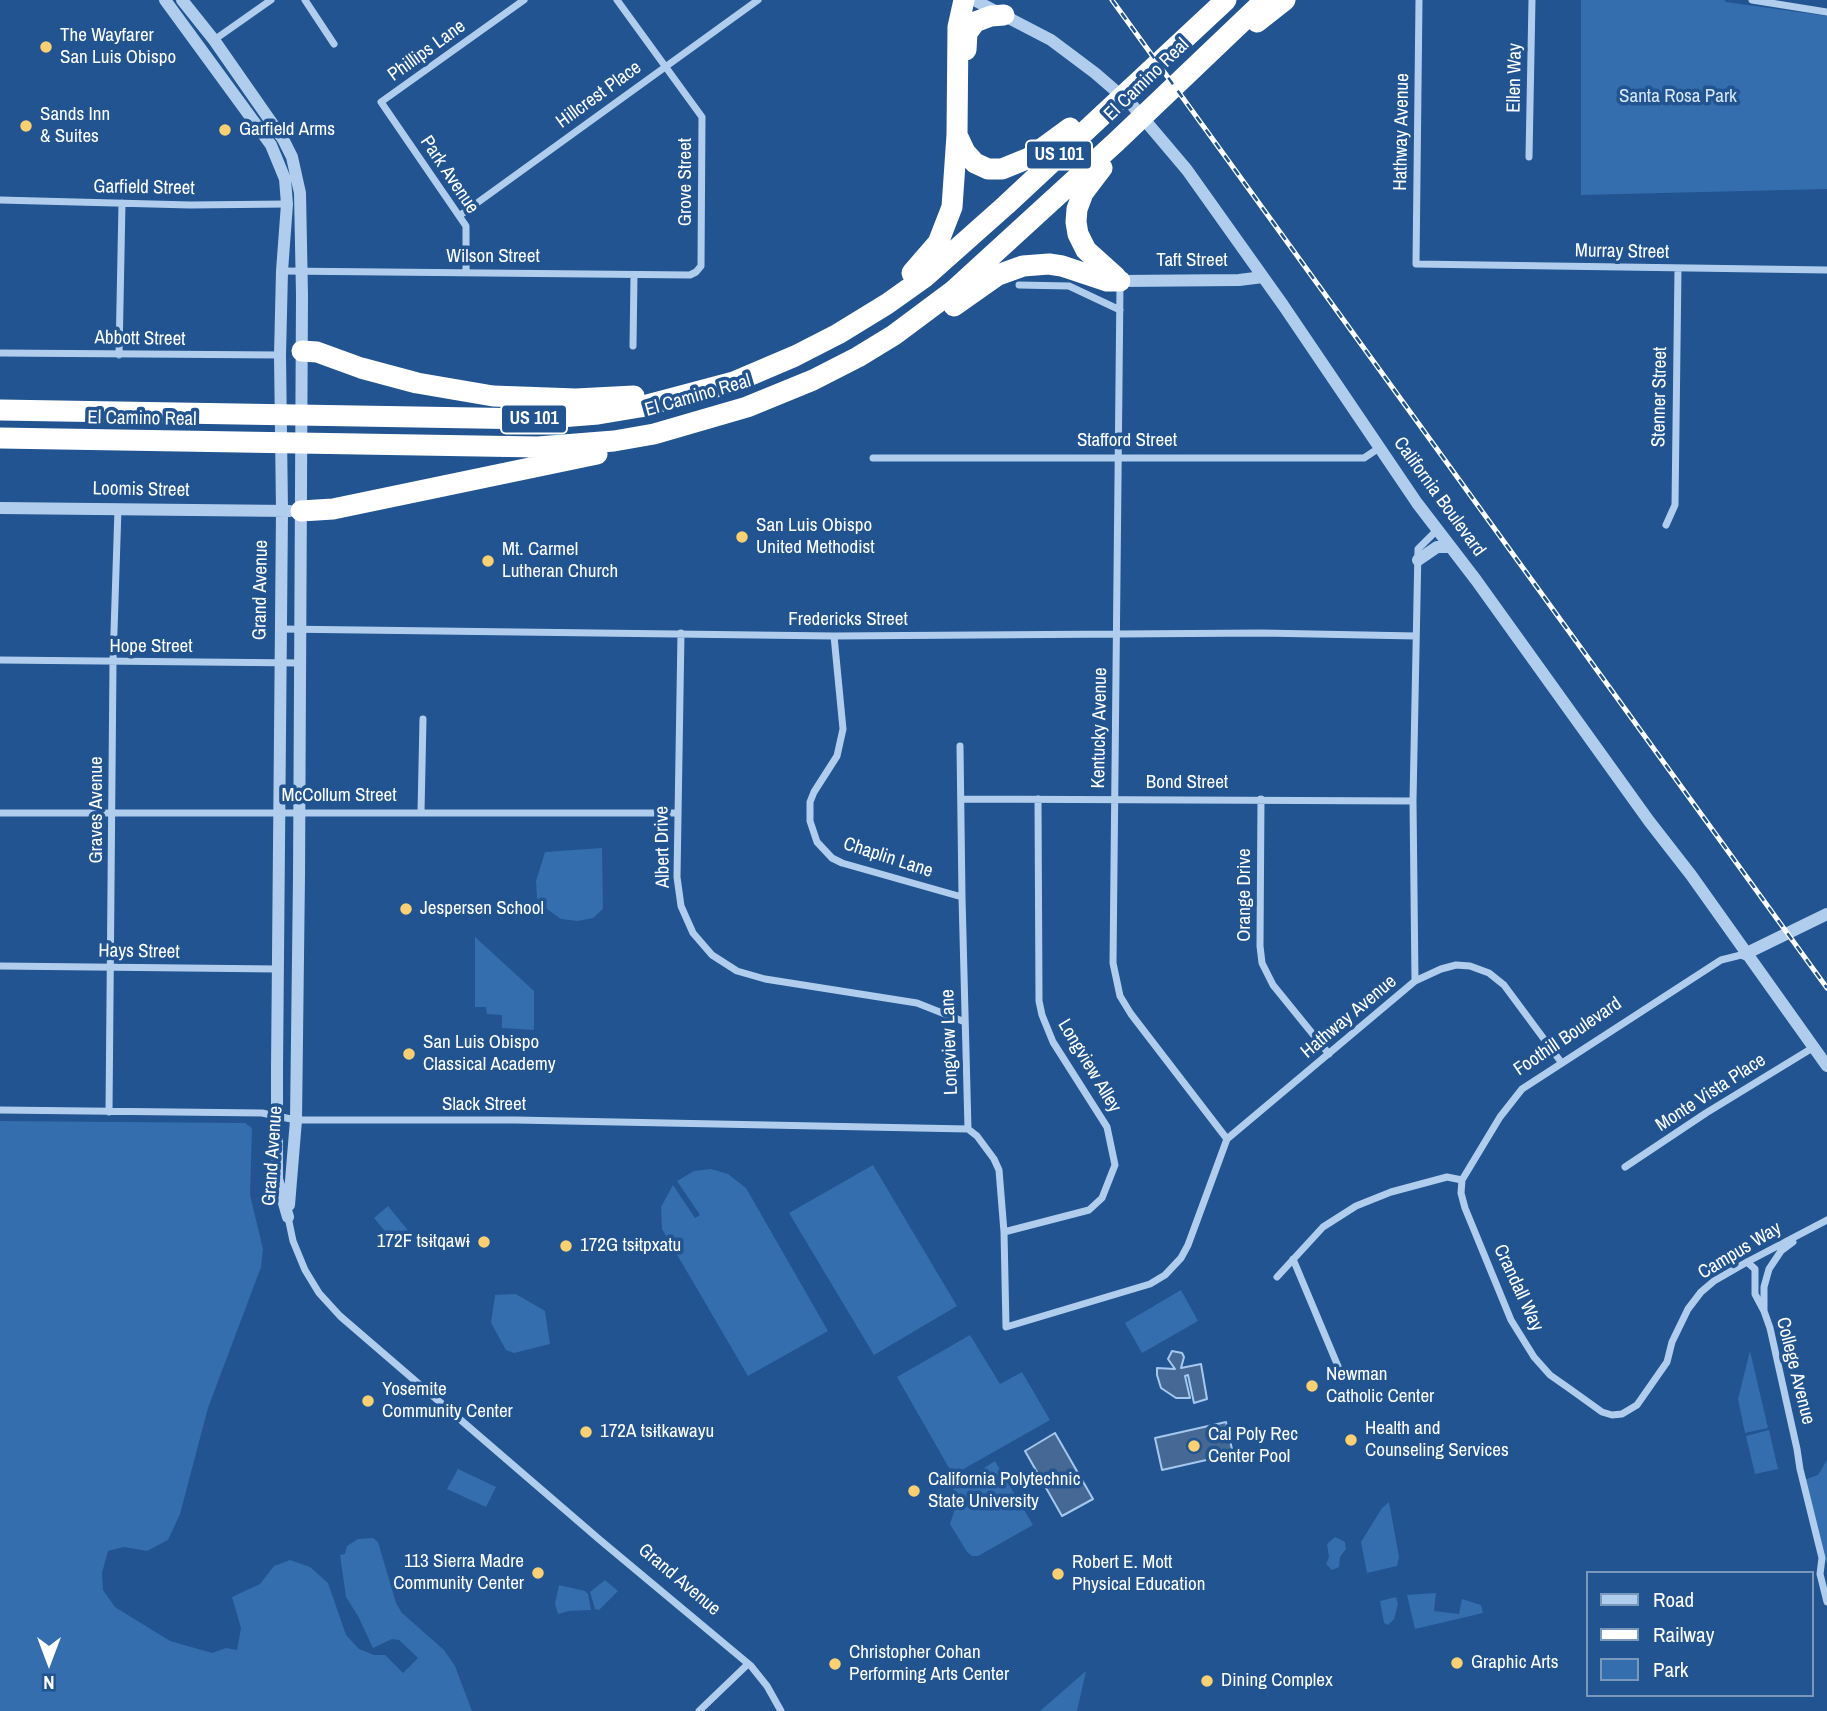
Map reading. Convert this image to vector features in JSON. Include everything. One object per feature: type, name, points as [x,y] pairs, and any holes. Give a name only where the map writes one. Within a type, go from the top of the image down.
[{"type":"highway","points":[[945,0],[958,27]]},
{"type":"highway","points":[[887,304],[899,284],[930,254],[945,229],[954,195],[958,27],[964,0]]},
{"type":"highway","name":"El Camino Real","points":[[0,410],[494,420],[568,417],[640,407],[729,383],[775,366],[816,346],[887,304],[944,261],[1226,0]]},
{"type":"highway","name":"El Camino Real","points":[[0,438],[487,448],[572,446],[667,431],[757,403],[813,380],[894,335],[963,282],[1265,0]]},
{"type":"highway","points":[[1214,47],[1237,38],[1285,0]]},
{"type":"highway","points":[[957,113],[965,98],[966,38],[969,28],[981,19],[1004,15]]},
{"type":"highway","points":[[957,135],[970,158],[982,167],[994,170],[1009,168],[1029,158],[1097,108],[1125,93]]},
{"type":"highway","points":[[1116,142],[1111,156],[1083,193],[1076,222],[1078,234],[1086,250],[1121,281]]},
{"type":"highway","points":[[894,335],[911,334],[998,275],[1023,266],[1049,264],[1107,281],[1121,281]]},
{"type":"highway","points":[[302,351],[317,352],[361,368],[417,383],[516,398],[612,398],[656,393],[700,383],[729,383]]},
{"type":"highway","points":[[291,511],[333,509],[596,455],[614,441]]},
{"type":"street","name":"Grand Avenue","points":[[165,0],[271,145],[285,179],[287,204],[282,271],[281,355],[302,629],[296,1120],[288,1217]]},
{"type":"street","name":"Grand Avenue","points":[[182,0],[214,40],[283,139],[292,157],[300,193],[302,351],[279,663],[278,1179],[293,1241],[305,1270],[319,1293],[340,1316],[748,1664],[767,1685],[781,1711]]},
{"type":"street","points":[[201,51],[271,0]]},
{"type":"street","points":[[305,0],[334,44]]},
{"type":"street","name":"Phillips Lane","points":[[381,102],[524,0]]},
{"type":"street","name":"Grove Street","points":[[617,0],[702,117],[701,266]]},
{"type":"street","name":"Hillcrest Place","points":[[459,216],[758,0]]},
{"type":"street","name":"California Boulevard","points":[[974,0],[1051,40],[1096,73],[1132,105],[1195,180],[1379,449],[1691,875],[1827,1066]]},
{"type":"street","name":"Hathway Avenue","points":[[1416,264],[1419,0]]},
{"type":"street","name":"Ellen Way","points":[[1529,157],[1532,0]]},
{"type":"street","points":[[1752,0],[1827,12]]},
{"type":"street","name":"Park Avenue","points":[[381,102],[466,226],[466,273]]},
{"type":"street","name":"Garfield Street","points":[[0,200],[287,204]]},
{"type":"street","points":[[120,355],[122,203]]},
{"type":"street","name":"Murray Street","points":[[1416,264],[1827,270]]},
{"type":"street","name":"Wilson Street","points":[[282,271],[690,275],[701,266]]},
{"type":"street","name":"Stenner Street","points":[[1666,524],[1675,505],[1678,268]]},
{"type":"street","points":[[633,346],[634,275]]},
{"type":"street","name":"Taft Street","points":[[1121,281],[1239,280],[1263,276]]},
{"type":"street","name":"Kentucky Avenue","points":[[1121,281],[1113,963],[1120,996],[1139,1025],[1227,1139]]},
{"type":"street","points":[[1019,285],[1069,286],[1120,310]]},
{"type":"street","points":[[281,355],[302,351]]},
{"type":"street","name":"Abbott Street","points":[[0,353],[281,355]]},
{"type":"street","name":"Stafford Street","points":[[873,458],[1364,458],[1379,449]]},
{"type":"street","name":"Loomis Street","points":[[0,508],[291,511]]},
{"type":"street","name":"Graves Avenue","points":[[109,1112],[113,662],[118,509]]},
{"type":"street","name":"Hathway Avenue","points":[[1004,1233],[1006,1327],[1150,1284],[1166,1275],[1188,1245],[1227,1139],[1415,981],[1413,801],[1418,549],[1437,530]]},
{"type":"street","points":[[1418,560],[1437,547],[1450,547]]},
{"type":"street","name":"Fredericks Street","points":[[280,629],[834,636],[1262,633],[1416,636]]},
{"type":"street","name":"Albert Drive","points":[[681,633],[677,877],[681,906],[693,933],[712,955],[737,971],[765,979],[917,1003],[965,1022]]},
{"type":"street","name":"Chaplin Lane","points":[[834,636],[844,729],[837,756],[810,802],[812,832],[824,850],[842,863],[961,897]]},
{"type":"street","name":"Hope Street","points":[[0,660],[301,663]]},
{"type":"street","points":[[421,812],[423,719]]},
{"type":"street","name":"Longview Lane","points":[[960,746],[961,897],[968,1129]]},
{"type":"street","name":"Bond Street","points":[[961,799],[1413,801]]},
{"type":"street","name":"Longview Alley","points":[[1004,1233],[1089,1210],[1102,1198],[1115,1165],[1107,1127],[1053,1042],[1039,1001],[1038,799]]},
{"type":"street","name":"Orange Drive","points":[[1261,799],[1262,963],[1273,985],[1329,1054]]},
{"type":"street","name":"McCollum Street","points":[[0,813],[677,813]]},
{"type":"street","name":"Foothill Boulevard","points":[[1462,1180],[1500,1117],[1522,1089],[1721,960],[1745,954],[1827,914]]},
{"type":"street","points":[[1415,981],[1456,965],[1470,966],[1489,973],[1504,985],[1561,1062]]},
{"type":"street","name":"Hays Street","points":[[0,966],[277,969]]},
{"type":"street","name":"Monte Vista Place","points":[[1625,1167],[1814,1046]]},
{"type":"street","name":"Slack Street","points":[[0,1110],[262,1112],[278,1118],[296,1120],[598,1121],[968,1129]]},
{"type":"street","points":[[968,1129],[977,1136],[999,1170],[1004,1233]]},
{"type":"street","points":[[1277,1278],[1323,1227],[1356,1206],[1391,1192],[1447,1177],[1462,1180]]},
{"type":"street","name":"Crandall Way","points":[[1462,1180],[1461,1194],[1465,1208],[1511,1320],[1534,1357],[1550,1375],[1602,1412],[1622,1414],[1637,1405],[1667,1362]]},
{"type":"street","name":"Campus Way","points":[[1667,1362],[1672,1342],[1688,1309],[1701,1292],[1714,1281],[1747,1262],[1827,1220]]},
{"type":"street","name":"College Avenue","points":[[1764,1311],[1764,1287],[1769,1269],[1781,1251],[1804,1232]]},
{"type":"street","points":[[1293,1259],[1340,1371]]},
{"type":"street","name":"College Avenue","points":[[1747,1262],[1755,1269],[1755,1294],[1770,1328],[1822,1558],[1821,1574],[1827,1602]]},
{"type":"street","points":[[699,1711],[748,1664]]},
{"type":"green space","name":"Santa Rosa Park","points":[[1581,0],[1724,0],[1827,16],[1827,189],[1581,195]]},
{"type":"green space","points":[[602,848],[603,909],[593,918],[578,921],[561,919],[547,909],[537,898],[536,881],[545,852]]},
{"type":"green space","points":[[475,937],[534,991],[534,1030],[502,1028],[502,1015],[487,1014],[486,1007],[475,1007]]},
{"type":"green space","points":[[0,1121],[245,1123],[252,1128],[250,1195],[263,1249],[261,1267],[208,1408],[180,1514],[168,1540],[147,1551],[124,1547],[108,1551],[102,1573],[103,1590],[115,1607],[170,1641],[212,1653],[226,1648],[237,1650],[241,1628],[232,1597],[260,1584],[274,1566],[290,1560],[310,1567],[328,1583],[346,1635],[359,1649],[374,1655],[385,1655],[403,1673],[418,1658],[399,1640],[392,1639],[373,1648],[346,1597],[340,1555],[345,1554],[347,1546],[358,1539],[373,1538],[378,1542],[396,1603],[402,1613],[444,1650],[455,1666],[472,1711],[0,1711]]},
{"type":"green space","points":[[873,1165],[957,1306],[874,1355],[789,1213]]},
{"type":"green space","points":[[711,1169],[728,1174],[746,1188],[828,1331],[748,1376],[662,1229],[661,1207],[673,1185],[695,1218],[700,1215],[677,1181],[694,1171]]},
{"type":"green space","points":[[388,1206],[411,1234],[397,1246],[374,1218]]},
{"type":"green space","points":[[1181,1290],[1198,1321],[1142,1353],[1125,1323]]},
{"type":"green space","points":[[516,1294],[545,1311],[550,1344],[514,1353],[506,1350],[491,1323],[495,1295]]},
{"type":"green space","points":[[970,1335],[1000,1384],[1022,1372],[1050,1420],[953,1475],[897,1377]]},
{"type":"green space","points":[[1750,1351],[1768,1428],[1745,1433],[1738,1399]]},
{"type":"green space","points":[[1769,1430],[1778,1469],[1755,1474],[1746,1436]]},
{"type":"green space","points":[[1827,1460],[1827,1565],[1804,1480],[1818,1475]]},
{"type":"green space","points":[[995,1461],[1033,1525],[978,1556],[972,1556],[950,1524],[958,1500],[953,1488]]},
{"type":"green space","points":[[458,1469],[496,1487],[486,1507],[447,1489]]},
{"type":"green space","points":[[1389,1502],[1399,1557],[1397,1566],[1367,1573],[1361,1542],[1382,1508]]},
{"type":"green space","points":[[1335,1537],[1345,1542],[1346,1549],[1340,1557],[1339,1567],[1332,1570],[1326,1564],[1329,1557],[1327,1544]]},
{"type":"green space","points":[[605,1580],[618,1591],[599,1610],[595,1609],[590,1592]]},
{"type":"green space","points":[[559,1585],[585,1591],[591,1610],[558,1614],[555,1604]]},
{"type":"green space","points":[[1436,1593],[1434,1611],[1459,1614],[1462,1599],[1481,1605],[1483,1613],[1415,1629],[1407,1595]]},
{"type":"green space","points":[[1396,1597],[1398,1604],[1394,1619],[1388,1625],[1384,1623],[1380,1601]]},
{"type":"green space","points":[[1086,1671],[1077,1711],[1040,1711]]},
{"type":"shaded area","points":[[1172,1351],[1182,1353],[1184,1357],[1181,1368],[1201,1364],[1207,1399],[1194,1403],[1188,1375],[1185,1376],[1190,1398],[1176,1398],[1161,1388],[1157,1368],[1175,1369],[1168,1359]]},
{"type":"shaded area","name":"Cal Poly Rec Center Pool","points":[[1226,1422],[1233,1454],[1162,1470],[1155,1438]]},
{"type":"shaded area","points":[[1055,1433],[1093,1499],[1062,1516],[1025,1451]]},
{"type":"railway","points":[[1112,0],[1827,988]]},
{"type":"place","name":"The Wayfarer San Luis Obispo","points":[[46,47]]},
{"type":"place","name":"Sands Inn & Suites","points":[[26,126]]},
{"type":"place","name":"Garfield Arms","points":[[225,130]]},
{"type":"place","name":"San Luis Obispo United Methodist","points":[[742,537]]},
{"type":"place","name":"Mt. Carmel Lutheran Church","points":[[488,561]]},
{"type":"place","name":"Jespersen School","points":[[406,909]]},
{"type":"place","name":"San Luis Obispo Classical Academy","points":[[409,1054]]},
{"type":"place","name":"172F tsɨtqawɨ","points":[[484,1242]]},
{"type":"place","name":"172G tsɨtpxatu","points":[[566,1246]]},
{"type":"place","name":"Newman Catholic Center","points":[[1312,1386]]},
{"type":"place","name":"Yosemite Community Center","points":[[368,1401]]},
{"type":"place","name":"172A tsɨtkawayu","points":[[586,1432]]},
{"type":"place","name":"Health and Counseling Services","points":[[1351,1440]]},
{"type":"place","name":"Cal Poly Rec Center Pool","points":[[1194,1446]]},
{"type":"place","name":"California Polytechnic State University","points":[[914,1491]]},
{"type":"place","name":"113 Sierra Madre Community Center","points":[[538,1573]]},
{"type":"place","name":"Robert E. Mott Physical Education","points":[[1058,1574]]},
{"type":"place","name":"Graphic Arts","points":[[1457,1663]]},
{"type":"place","name":"Christopher Cohan Performing Arts Center","points":[[835,1664]]},
{"type":"place","name":"Dining Complex","points":[[1207,1681]]}]
